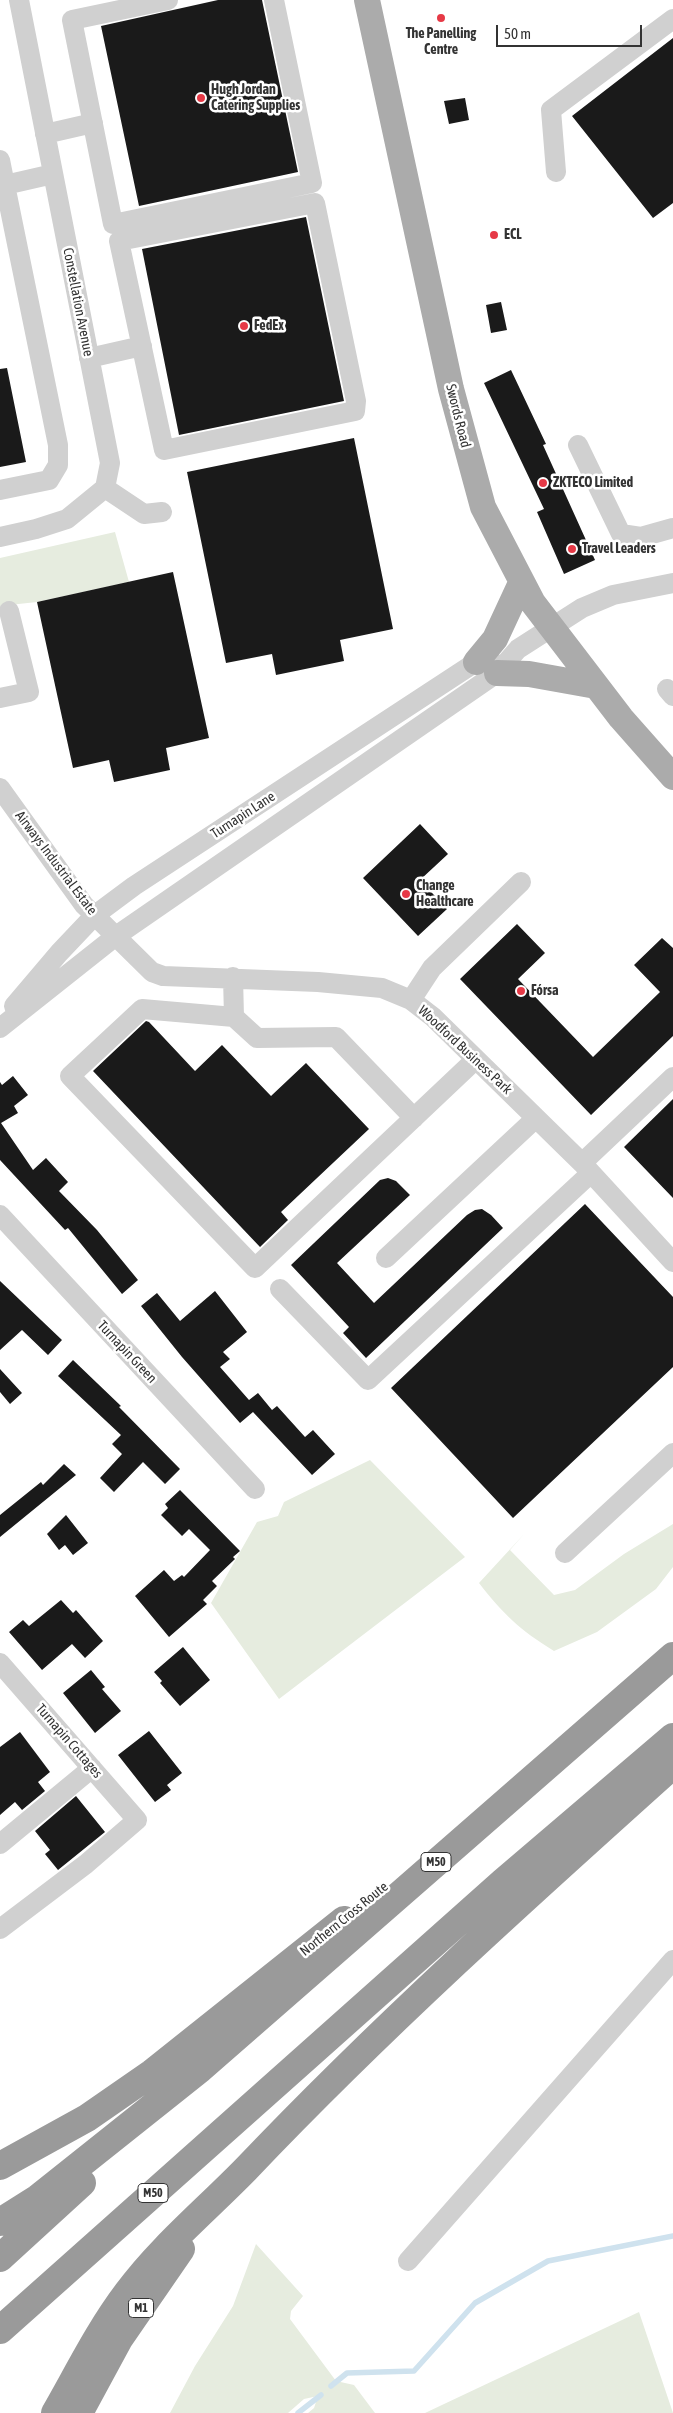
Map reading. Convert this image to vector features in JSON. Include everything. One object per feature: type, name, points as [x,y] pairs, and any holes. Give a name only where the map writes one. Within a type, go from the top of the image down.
[{"type":"highway","name":"Northern Cross Route","points":[[0,2166],[87,2118],[152,2073],[411,1866],[673,1651]]},
{"type":"highway","name":"M50","points":[[0,2258],[55,2209],[200,2069],[673,1656]]},
{"type":"highway","name":"M50","points":[[0,2330],[496,1888],[673,1737]]},
{"type":"highway","points":[[55,2413],[102,2330],[126,2294],[155,2258],[209,2206],[364,2047],[673,1765]]},
{"type":"highway","points":[[0,2222],[38,2198],[200,2069]]},
{"type":"highway","name":"M1","points":[[78,2413],[118,2339],[159,2284],[209,2206]]},
{"type":"main road","name":"Swords Road","points":[[368,0],[419,248],[467,453],[483,508],[521,583],[551,627],[596,686],[673,777]]},
{"type":"main road","points":[[521,583],[495,639],[486,668],[596,686]]},
{"type":"street","name":"Constellation Avenue","points":[[19,0],[110,462],[105,488]]},
{"type":"street","points":[[168,0],[72,20],[113,224],[312,183],[274,0]]},
{"type":"street","points":[[556,172],[551,110],[673,19]]},
{"type":"street","points":[[45,134],[93,123]]},
{"type":"street","points":[[0,160],[58,445],[58,465],[49,480],[0,490]]},
{"type":"street","points":[[5,185],[53,174]]},
{"type":"street","points":[[315,202],[356,401],[355,411],[164,450],[142,346],[119,241],[315,202]]},
{"type":"street","points":[[89,358],[142,346]]},
{"type":"street","points":[[578,445],[620,534],[641,537],[673,528]]},
{"type":"street","points":[[0,537],[67,519],[105,488],[144,514],[162,512]]},
{"type":"street","name":"Turnapin Lane","points":[[0,1023],[59,953],[95,915],[143,880],[582,608],[613,595],[673,583]]},
{"type":"street","points":[[0,698],[29,692],[9,611]]},
{"type":"street","name":"Turnapin Lane","points":[[0,1028],[116,936],[486,668]]},
{"type":"street","name":"Airways Industrial Estate","points":[[0,788],[84,905],[116,936]]},
{"type":"street","points":[[411,1000],[432,968],[520,882]]},
{"type":"street","name":"Woodford Business Park","points":[[116,936],[152,972],[158,974],[355,984],[382,988],[411,1000],[433,1017],[536,1118],[586,1168],[673,1262]]},
{"type":"street","points":[[233,977],[234,1017]]},
{"type":"street","points":[[414,1118],[336,1037],[257,1038],[234,1017],[142,1009],[70,1076],[255,1268],[414,1118],[476,1059]]},
{"type":"street","points":[[280,1290],[368,1380],[586,1168],[673,1077]]},
{"type":"street","points":[[386,1258],[536,1118]]},
{"type":"street","name":"Turnapin Green","points":[[0,1216],[255,1488]]},
{"type":"street","points":[[565,1553],[673,1453]]},
{"type":"street","name":"Turnapin Cottages","points":[[0,1663],[137,1820],[86,1864],[0,1929]]},
{"type":"street","points":[[0,1844],[92,1768]]},
{"type":"street","points":[[408,2261],[673,1960]]},
{"type":"shaded area","points":[[115,532],[129,582],[37,602],[0,606],[0,558]]},
{"type":"shaded area","points":[[370,1460],[465,1557],[279,1699],[211,1603],[257,1522],[278,1516],[284,1502]]},
{"type":"shaded area","points":[[673,1524],[673,1567],[656,1589],[597,1632],[554,1651],[513,1621],[479,1583],[525,1533],[510,1550],[554,1595],[575,1590],[624,1554]]},
{"type":"shaded area","points":[[256,2244],[303,2296],[291,2311],[290,2319],[336,2381],[354,2385],[375,2413],[308,2413],[314,2408],[318,2396],[304,2399],[288,2413],[170,2413],[195,2366],[233,2306]]},
{"type":"shaded area","points":[[639,2312],[673,2413],[425,2413]]},
{"type":"building","name":"Hugh Jordan Catering Supplies","points":[[218,0],[262,0],[298,172],[139,206],[101,26]]},
{"type":"building","points":[[673,38],[673,203],[653,218],[572,116]]},
{"type":"building","points":[[465,98],[469,120],[449,124],[444,101]]},
{"type":"building","name":"FedEx","points":[[306,217],[344,401],[179,435],[142,249]]},
{"type":"building","points":[[501,302],[507,330],[491,333],[486,305]]},
{"type":"building","points":[[7,368],[26,462],[0,467],[0,369]]},
{"type":"building","points":[[511,370],[546,444],[543,445],[595,560],[564,574],[537,512],[544,509],[484,383]]},
{"type":"building","points":[[354,438],[393,629],[340,640],[344,661],[276,675],[272,654],[226,663],[187,472]]},
{"type":"building","points":[[173,572],[209,738],[166,748],[170,770],[114,782],[109,760],[73,768],[37,602]]},
{"type":"building","name":"Change Healthcare","points":[[420,824],[448,854],[420,880],[447,909],[418,936],[363,878]]},
{"type":"building","points":[[517,924],[545,953],[518,979],[593,1057],[660,992],[634,965],[662,938],[673,948],[673,1036],[591,1115],[460,979]]},
{"type":"building","points":[[146,1021],[195,1071],[222,1045],[271,1096],[306,1063],[369,1129],[281,1212],[288,1220],[260,1247],[93,1071]]},
{"type":"building","points":[[13,1076],[28,1095],[14,1106],[18,1113],[1,1123],[33,1170],[46,1158],[68,1182],[59,1191],[97,1230],[138,1280],[122,1294],[68,1228],[65,1230],[0,1160],[0,1082],[2,1085]]},
{"type":"building","points":[[673,1099],[673,1198],[624,1147]]},
{"type":"building","points":[[388,1178],[396,1181],[410,1195],[337,1263],[374,1303],[467,1215],[475,1210],[482,1209],[491,1215],[503,1228],[366,1358],[343,1333],[349,1327],[291,1265],[380,1180]]},
{"type":"building","points":[[585,1204],[673,1297],[673,1367],[513,1518],[391,1388]]},
{"type":"building","points":[[0,1281],[62,1340],[48,1355],[22,1330],[0,1350]]},
{"type":"building","points":[[215,1291],[247,1332],[223,1352],[230,1359],[220,1367],[249,1400],[258,1393],[272,1410],[277,1406],[305,1437],[313,1430],[335,1454],[312,1475],[253,1412],[240,1423],[182,1357],[141,1306],[157,1293],[180,1321]]},
{"type":"building","points":[[73,1360],[121,1406],[119,1407],[180,1469],[165,1484],[143,1462],[114,1492],[100,1478],[122,1454],[112,1444],[121,1435],[58,1376]]},
{"type":"building","points":[[0,1369],[22,1393],[10,1404],[0,1392]]},
{"type":"building","points":[[64,1464],[76,1475],[0,1537],[0,1515],[41,1482],[43,1485]]},
{"type":"building","points":[[180,1490],[240,1551],[233,1557],[235,1559],[212,1581],[217,1586],[203,1600],[207,1604],[169,1637],[135,1596],[164,1570],[174,1581],[182,1575],[184,1577],[210,1550],[189,1529],[182,1536],[161,1515],[168,1508],[165,1504]]},
{"type":"building","points":[[66,1515],[88,1543],[73,1555],[65,1545],[59,1550],[47,1534]]},
{"type":"building","points":[[61,1600],[73,1613],[76,1610],[103,1641],[85,1658],[72,1644],[42,1670],[9,1632],[23,1620],[29,1626]]},
{"type":"building","points":[[183,1647],[210,1680],[180,1706],[160,1683],[162,1681],[154,1672]]},
{"type":"building","points":[[91,1670],[105,1687],[102,1689],[121,1711],[95,1733],[63,1693]]},
{"type":"building","points":[[149,1731],[182,1773],[167,1785],[171,1790],[155,1802],[118,1755]]},
{"type":"building","points":[[20,1732],[50,1772],[38,1782],[45,1791],[22,1810],[15,1802],[0,1815],[0,1747]]},
{"type":"building","points":[[76,1796],[105,1832],[58,1870],[45,1854],[50,1850],[35,1831]]},
{"type":"waterway","points":[[331,2386],[347,2373],[414,2371],[475,2303],[548,2261],[673,2236]]},
{"type":"waterway","points":[[298,2413],[321,2395]]},
{"type":"place","name":"The Panelling Centre","points":[[441,18]]},
{"type":"place","name":"Hugh Jordan Catering Supplies","points":[[201,98]]},
{"type":"place","name":"ECL","points":[[494,235]]},
{"type":"place","name":"FedEx","points":[[244,326]]},
{"type":"place","name":"ZKTECO Limited","points":[[543,483]]},
{"type":"place","name":"Travel Leaders","points":[[572,549]]},
{"type":"place","name":"Change Healthcare","points":[[406,894]]},
{"type":"place","name":"Fórsa","points":[[521,991]]}]
